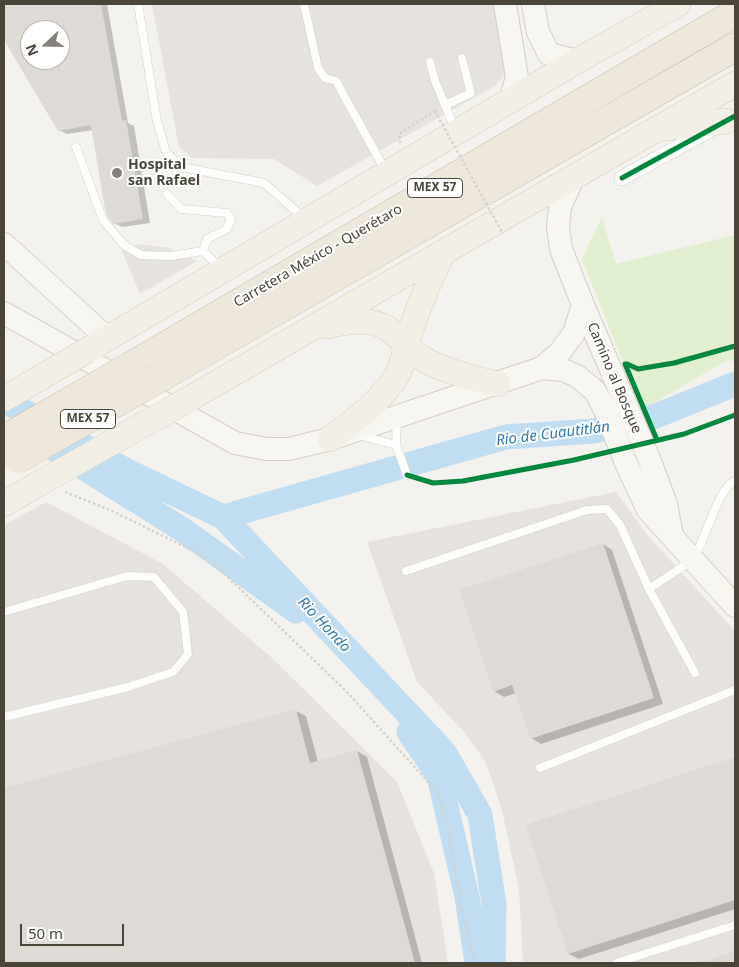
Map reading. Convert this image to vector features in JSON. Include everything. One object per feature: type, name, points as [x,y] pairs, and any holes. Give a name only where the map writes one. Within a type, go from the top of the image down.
[{"type":"highway","points":[[695,36],[735,6]]},
{"type":"highway","name":"Carretera México - Querétaro","points":[[8,455],[134,364],[735,13]]},
{"type":"highway","name":"Carretera México - Querétaro","points":[[8,455],[158,379],[735,47]]},
{"type":"main road","points":[[505,4],[517,77],[510,101]]},
{"type":"main road","points":[[533,4],[538,32],[550,54],[577,61]]},
{"type":"main road","points":[[4,399],[577,61],[678,4]]},
{"type":"main road","points":[[4,504],[314,328],[735,84]]},
{"type":"main road","points":[[656,129],[731,119]]},
{"type":"main road","name":"Camino al Bosque","points":[[573,178],[560,207],[558,226],[561,248],[583,305],[615,407],[626,463],[648,510],[735,606]]},
{"type":"main road","points":[[4,244],[96,345]]},
{"type":"main road","points":[[339,436],[381,396],[400,370],[405,346],[426,286],[443,253]]},
{"type":"main road","points":[[4,313],[236,443],[266,449],[289,449],[339,436],[542,368],[560,352],[574,333],[583,305]]},
{"type":"main road","points":[[314,328],[351,321],[372,322],[389,330],[405,346],[425,360],[451,372],[498,384]]},
{"type":"main road","name":"Camino al Bosque","points":[[542,368],[562,370],[577,376],[615,407],[648,456],[666,504],[672,536]]},
{"type":"street","points":[[622,178],[731,119]]},
{"type":"lane","points":[[138,4],[157,121],[166,152],[181,167],[264,183],[307,222]]},
{"type":"lane","points":[[304,4],[318,68],[324,78],[336,81],[387,174]]},
{"type":"lane","points":[[445,105],[471,93],[462,58]]},
{"type":"lane","points":[[430,62],[435,81],[457,133]]},
{"type":"lane","points":[[76,147],[103,220],[124,245],[141,255],[171,256],[203,251]]},
{"type":"lane","points":[[167,194],[182,209],[227,213],[231,219],[227,229],[208,239],[203,251]]},
{"type":"lane","points":[[203,251],[223,271]]},
{"type":"lane","points":[[397,417],[398,449],[407,474]]},
{"type":"lane","points":[[339,436],[398,449]]},
{"type":"lane","points":[[649,589],[693,559],[708,530],[716,505],[730,482],[735,481]]},
{"type":"lane","points":[[406,571],[587,510],[607,509],[620,525],[649,589],[695,673]]},
{"type":"lane","points":[[4,612],[127,576],[154,577],[183,612],[188,654],[173,672],[128,686],[4,717]]},
{"type":"lane","points":[[540,768],[735,690]]},
{"type":"lane","points":[[616,963],[735,925]]},
{"type":"path","points":[[398,134],[435,111],[503,234]]},
{"type":"path","points":[[40,484],[80,497],[208,558],[347,692],[437,792],[448,828],[461,905],[474,963]]},
{"type":"shaded area","points":[[152,4],[494,4],[506,72],[495,86],[317,186],[274,159],[192,158],[179,147]]},
{"type":"shaded area","points":[[139,244],[170,248],[197,261],[140,294],[121,249]]},
{"type":"shaded area","points":[[616,492],[648,536],[735,631],[735,963],[523,963],[519,889],[502,810],[486,763],[466,734],[417,682],[367,542]]},
{"type":"shaded area","points":[[46,502],[163,564],[273,659],[397,782],[434,873],[448,963],[4,963],[4,525]]},
{"type":"green space","points":[[602,217],[616,264],[735,235],[735,360],[724,362],[642,410],[582,259]]},
{"type":"building","points":[[4,4],[101,4],[122,121],[126,120],[143,219],[113,224],[105,209],[91,125],[58,131],[22,70],[70,70],[70,20],[20,20],[20,67],[4,40]]},
{"type":"building","points":[[603,543],[654,698],[530,739],[512,685],[493,692],[459,590]]},
{"type":"building","points":[[296,709],[310,763],[357,750],[415,963],[4,963],[4,788]]},
{"type":"building","points":[[735,757],[735,900],[568,954],[526,825]]},
{"type":"building","points":[[735,951],[735,963],[704,963],[704,961]]},
{"type":"waterway","name":"Rio de Cuautitlán","points":[[223,517],[506,437],[594,431],[651,418],[735,384]]},
{"type":"waterway","name":"Rio Hondo","points":[[4,400],[125,470],[223,517],[444,752],[480,815],[494,904],[493,963]]},
{"type":"waterway","points":[[30,434],[183,530],[296,611]]},
{"type":"waterway","points":[[409,732],[439,776],[467,897],[477,963]]},
{"type":"cycle path","points":[[622,178],[735,116]]},
{"type":"cycle path","points":[[657,440],[625,364],[638,369],[674,363],[735,346]]},
{"type":"cycle path","points":[[407,475],[433,483],[463,481],[574,460],[684,434],[735,415]]},
{"type":"place","name":"Hospital san Rafael","points":[[117,173]]}]
